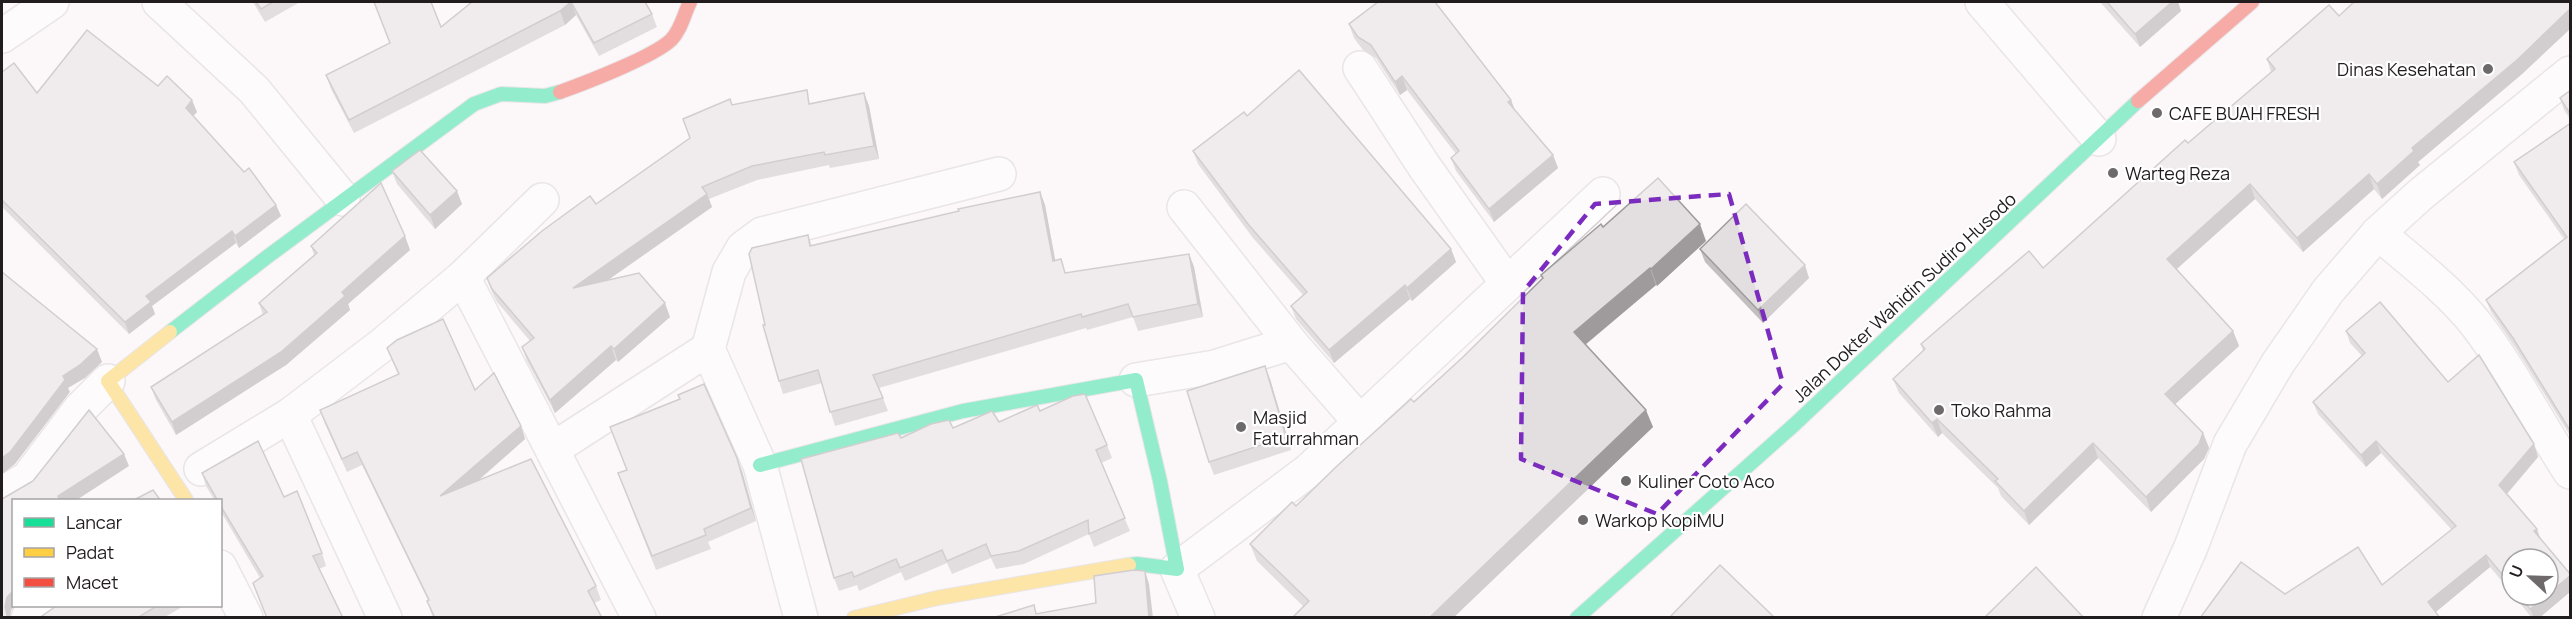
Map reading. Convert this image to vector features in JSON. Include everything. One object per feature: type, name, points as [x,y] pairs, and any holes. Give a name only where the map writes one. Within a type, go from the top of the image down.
[{"type":"street","points":[[2,36],[52,2]]},
{"type":"street","points":[[159,2],[254,90],[343,199]]},
{"type":"street","points":[[2,494],[28,478],[80,409],[108,381],[343,199],[474,104],[492,94],[547,96],[563,92],[668,41],[676,33],[690,2]]},
{"type":"street","points":[[1982,2],[2099,139]]},
{"type":"street","name":"Jalan Dokter Wahidin Sudiro Husodo","points":[[1577,618],[1795,424],[2163,79],[2252,2]]},
{"type":"street","points":[[1360,68],[1424,166],[1507,283]]},
{"type":"street","points":[[2159,618],[2191,547],[2230,444],[2278,363],[2321,300],[2378,233],[2421,194],[2571,73]]},
{"type":"street","points":[[801,618],[760,465],[708,349],[729,272],[743,248],[762,234],[999,174]]},
{"type":"street","points":[[854,618],[936,598],[1137,564],[1177,569],[1308,471],[1602,194]]},
{"type":"street","points":[[201,469],[290,415],[382,345],[463,277],[542,200]]},
{"type":"street","points":[[1184,207],[1291,343],[1360,422]]},
{"type":"street","points":[[2378,233],[2437,284],[2476,324],[2508,369],[2571,472]]},
{"type":"street","points":[[463,277],[639,618]]},
{"type":"street","points":[[760,465],[963,411],[1215,367],[1291,343]]},
{"type":"street","points":[[553,449],[708,349]]},
{"type":"street","points":[[1136,380],[1161,481],[1177,569],[1198,618]]},
{"type":"street","points":[[108,381],[185,499]]},
{"type":"street","points":[[290,415],[385,618]]},
{"type":"street","points":[[222,571],[246,618]]},
{"type":"street","points":[[28,618],[45,607]]},
{"type":"highlighted area","points":[[1729,194],[1783,384],[1657,514],[1521,459],[1523,292],[1595,204]]},
{"type":"building","points":[[256,2],[273,2],[261,9]]},
{"type":"building","points":[[374,2],[431,2],[441,27],[472,2],[571,2],[560,11],[349,120],[326,75],[390,43]]},
{"type":"building","points":[[571,2],[645,2],[652,14],[594,43]]},
{"type":"building","points":[[1378,2],[1435,2],[1511,100],[1508,102],[1553,155],[1489,209],[1451,158],[1459,151],[1402,76],[1395,82],[1371,45],[1358,37],[1349,24]]},
{"type":"building","points":[[2107,2],[2172,2],[2135,34]]},
{"type":"building","points":[[2354,2],[2571,2],[2571,8],[2517,60],[2412,148],[2414,151],[2377,184],[2369,174],[2297,238],[2250,184],[2167,259],[2233,331],[2165,394],[2203,433],[2199,444],[2146,497],[2093,443],[2024,511],[1995,481],[1998,479],[1937,419],[1932,423],[1893,379],[1925,349],[1921,344],[2029,251],[2043,268],[2185,140],[2188,143],[2275,69],[2267,59],[2329,5],[2339,16]]},
{"type":"building","points":[[87,30],[158,86],[167,76],[192,100],[186,108],[244,172],[249,168],[276,205],[235,236],[232,231],[146,296],[151,302],[125,322],[2,200],[2,72],[14,63],[37,93]]},
{"type":"building","points":[[1299,70],[1451,249],[1407,288],[1405,285],[1329,350],[1291,306],[1307,292],[1248,224],[1193,151],[1244,112],[1247,116]]},
{"type":"building","points":[[807,90],[809,104],[864,93],[874,146],[825,155],[824,152],[752,166],[702,187],[707,194],[573,288],[639,273],[665,303],[614,349],[611,346],[550,400],[522,347],[534,338],[492,289],[487,278],[542,231],[590,196],[596,204],[690,138],[683,119],[730,99],[732,105]]},
{"type":"building","points":[[2571,90],[2571,115],[2560,98]]},
{"type":"building","points":[[2571,123],[2571,432],[2513,338],[2486,300],[2567,237],[2514,162]]},
{"type":"building","points":[[420,150],[457,191],[430,215],[392,171]]},
{"type":"building","points":[[1658,178],[1700,224],[1651,269],[1574,332],[1646,410],[1429,618],[1292,618],[1309,601],[1250,544],[1292,502],[1296,506],[1411,399],[1414,402],[1463,357],[1543,278],[1541,275],[1601,224],[1603,227]]},
{"type":"building","points":[[381,183],[405,236],[342,292],[345,296],[281,352],[172,422],[151,387],[267,312],[259,303],[317,253],[311,246]]},
{"type":"building","points":[[1040,192],[1053,261],[1061,259],[1065,273],[1189,254],[1198,304],[1133,317],[1128,304],[1082,317],[1081,314],[873,375],[883,398],[830,412],[818,370],[779,381],[763,325],[765,325],[749,254],[752,248],[808,235],[810,246],[959,211],[958,209]]},
{"type":"building","points":[[1746,204],[1805,265],[1758,310],[1700,249]]},
{"type":"building","points":[[2,272],[97,349],[80,365],[63,376],[65,380],[11,451],[2,458]]},
{"type":"building","points":[[2380,302],[2448,382],[2479,355],[2534,444],[2499,485],[2537,529],[2534,531],[2547,547],[2500,547],[2500,572],[2486,555],[2428,602],[2440,618],[2200,618],[2241,562],[2285,594],[2358,547],[2382,585],[2456,526],[2376,441],[2361,455],[2313,402],[2365,353],[2346,331]]},
{"type":"building","points":[[443,319],[475,390],[494,373],[521,426],[440,496],[531,459],[596,586],[588,591],[602,618],[435,618],[427,601],[429,600],[357,452],[342,459],[320,410],[399,374],[387,348],[397,340]]},
{"type":"building","name":"Masjid Faturrahman","points":[[1265,366],[1286,437],[1209,462],[1187,391]]},
{"type":"building","points":[[704,384],[737,458],[751,508],[704,529],[706,535],[652,556],[618,473],[627,470],[610,427],[680,399],[678,395]]},
{"type":"building","points":[[1085,394],[1107,445],[1096,450],[1125,518],[1089,534],[1088,520],[1019,551],[991,556],[986,544],[947,561],[942,550],[900,568],[896,559],[854,577],[852,572],[834,578],[801,459],[898,433],[901,438],[931,424],[949,420],[953,428],[992,411],[999,422],[1037,405],[1040,411],[1073,396]]},
{"type":"building","points":[[89,410],[124,454],[58,496],[59,499],[12,499],[12,592],[7,597],[5,607],[10,618],[2,618],[2,499],[33,481]]},
{"type":"building","points":[[258,441],[284,497],[297,491],[322,553],[313,556],[343,618],[267,618],[253,583],[263,576],[222,508],[222,499],[217,499],[202,473]]},
{"type":"building","points":[[153,490],[160,499],[136,499]]},
{"type":"building","points":[[2560,562],[2571,575],[2560,584]]},
{"type":"building","points":[[1720,565],[1775,618],[1669,618]]},
{"type":"building","points":[[2036,567],[2084,618],[1984,618]]},
{"type":"building","points":[[1134,570],[1145,571],[1149,618],[992,618],[1034,605],[1036,614],[1096,603],[1094,576]]},
{"type":"building","points":[[55,607],[155,607],[137,618],[39,618]]},
{"type":"traffic: fast","points":[[170,332],[267,257],[474,104],[501,94],[545,96],[560,92]]},
{"type":"traffic: fast","points":[[1577,618],[1795,424],[2138,101]]},
{"type":"traffic: fast","points":[[760,465],[963,411],[1136,380],[1160,481],[1177,569],[1129,565]]},
{"type":"traffic: slow","points":[[170,332],[108,381],[185,499]]},
{"type":"traffic: slow","points":[[854,618],[937,598],[1129,565]]},
{"type":"traffic: jam","points":[[560,92],[618,69],[662,47],[677,32],[690,2]]},
{"type":"traffic: jam","points":[[2138,101],[2252,2]]},
{"type":"place","name":"Dinas Kesehatan","points":[[2488,69]]},
{"type":"place","name":"CAFE BUAH FRESH","points":[[2157,113]]},
{"type":"place","name":"Warteg Reza","points":[[2113,173]]},
{"type":"place","name":"Toko Rahma","points":[[1939,410]]},
{"type":"place","name":"Masjid Faturrahman","points":[[1241,427]]},
{"type":"place","name":"Kuliner Coto Aco","points":[[1626,481]]},
{"type":"place","name":"Warkop KopiMU","points":[[1583,520]]}]
